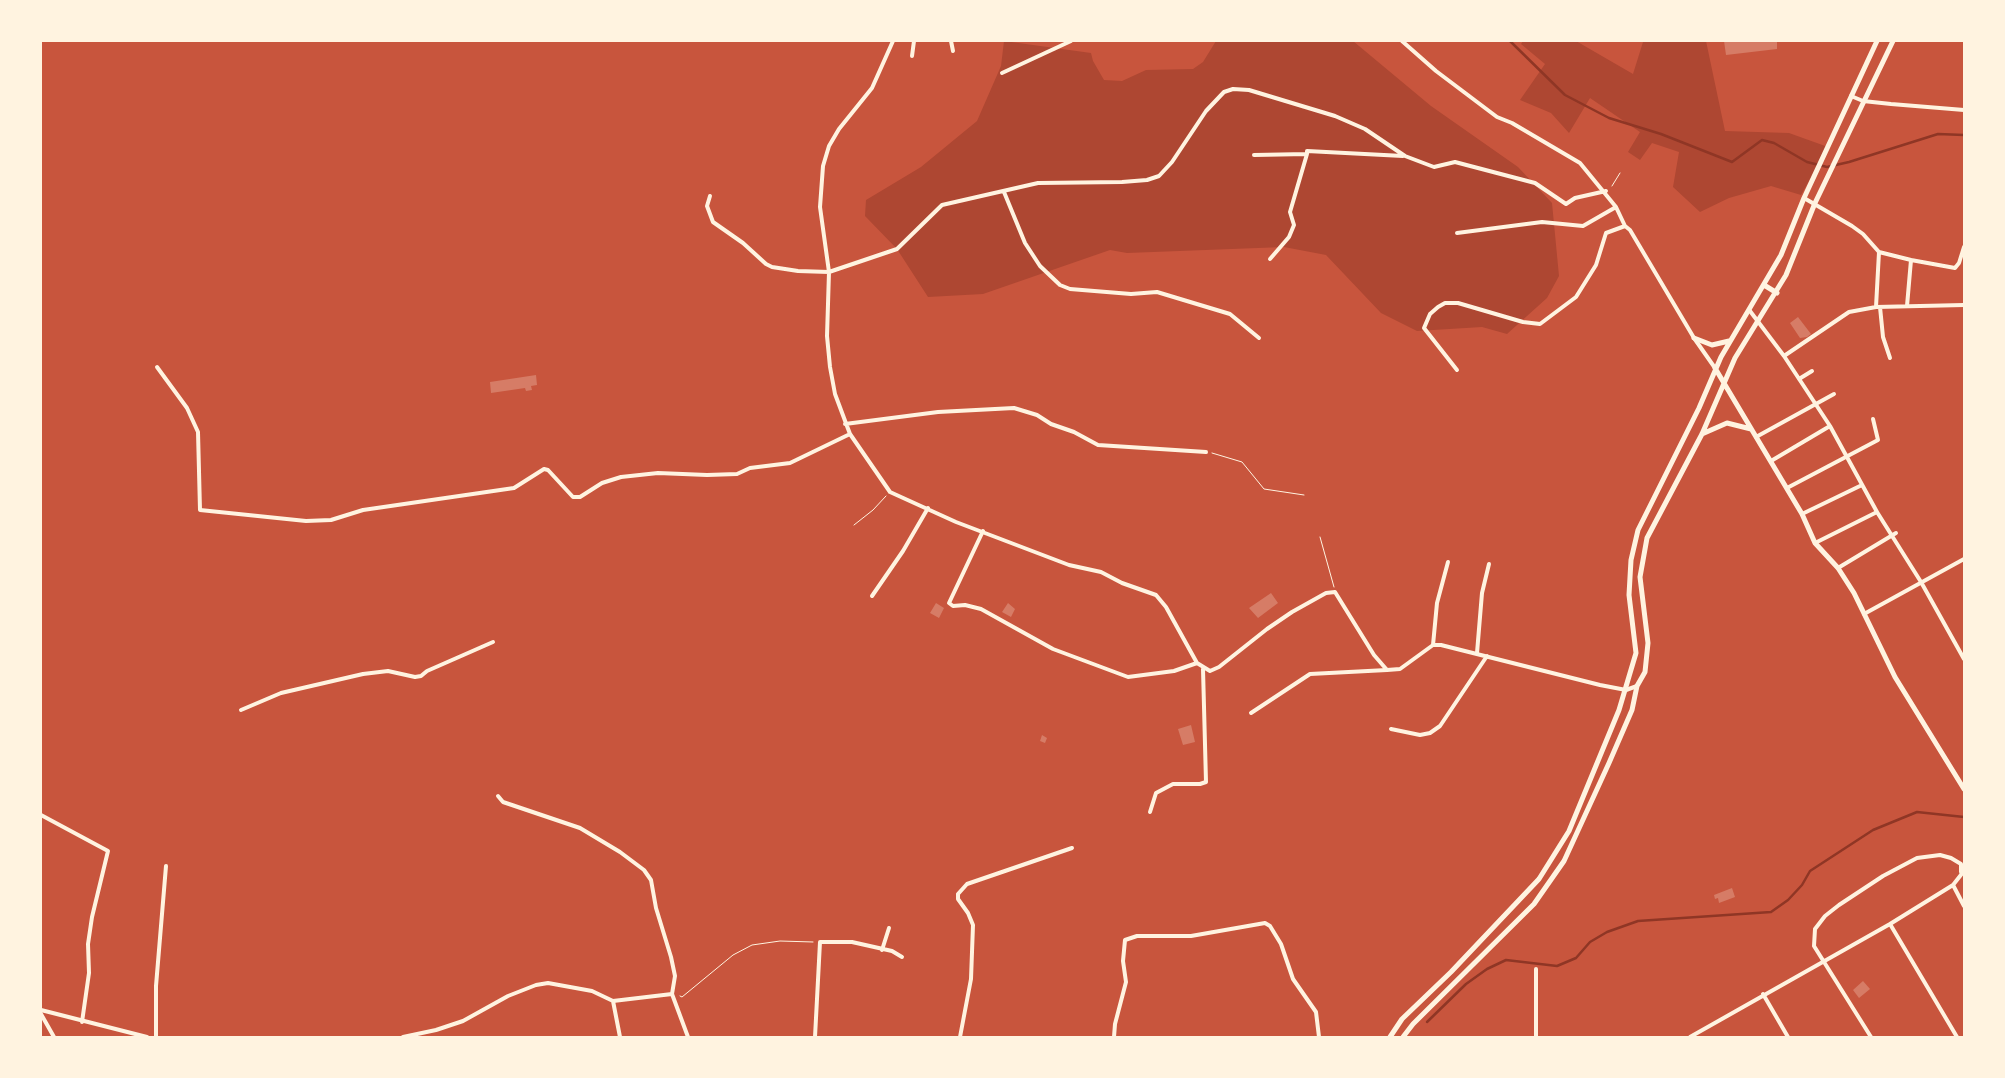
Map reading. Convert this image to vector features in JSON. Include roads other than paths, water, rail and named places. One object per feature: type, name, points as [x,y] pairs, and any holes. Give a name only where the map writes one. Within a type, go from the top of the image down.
[{"type":"main road","points":[[1390,1037],[1402,1019],[1514,908],[1548,866],[1569,831],[1626,690],[1636,653],[1629,595],[1631,560],[1638,530],[1699,408],[1715,368],[1729,341],[1750,311],[1781,255],[1804,198],[1877,41]]},
{"type":"main road","points":[[1403,1037],[1413,1024],[1491,948],[1550,883],[1564,861],[1632,710],[1637,686],[1645,672],[1648,643],[1640,577],[1647,538],[1702,434],[1735,358],[1786,275],[1826,178],[1893,41]]},
{"type":"main road","points":[[1764,285],[1776,293]]},
{"type":"main road","points":[[1694,338],[1712,345],[1729,341]]},
{"type":"main road","points":[[1715,368],[1802,514],[1815,543],[1838,568],[1864,614],[1895,677],[1964,789]]},
{"type":"main road","points":[[1702,434],[1727,423],[1751,429]]},
{"type":"street","points":[[893,41],[872,88],[833,136],[822,166],[820,207],[829,272],[827,336],[835,394],[850,434],[890,492],[956,522],[1069,565],[1100,572],[1122,583],[1156,595],[1166,607],[1197,663],[1210,671],[1215,670],[1292,612],[1326,593],[1335,592],[1342,599],[1374,655],[1387,670]]},
{"type":"street","points":[[912,56],[914,41]]},
{"type":"street","points":[[951,41],[953,51]]},
{"type":"street","points":[[1002,73],[1071,41]]},
{"type":"street","points":[[1402,41],[1436,71],[1497,117],[1512,123],[1580,163],[1606,192],[1616,207],[1624,226],[1630,230],[1694,338],[1715,368]]},
{"type":"street","points":[[710,196],[707,206],[713,222],[744,243],[766,264],[772,267],[798,271],[829,272],[897,249],[942,205],[1038,183],[1089,184],[1146,180],[1159,176],[1172,162],[1206,111],[1224,92],[1233,89],[1249,90],[1335,116],[1365,129],[1405,156],[1434,167],[1455,162],[1515,176],[1535,183],[1566,204],[1575,198],[1606,192]]},
{"type":"street","points":[[1851,96],[1863,101],[1964,110]]},
{"type":"street","points":[[1270,259],[1289,237],[1294,225],[1290,212],[1307,151],[1405,156]]},
{"type":"street","points":[[1254,156],[1307,154]]},
{"type":"street","points":[[1004,192],[1025,244],[1040,266],[1060,285],[1070,289],[1131,294],[1157,292],[1230,314],[1259,338]]},
{"type":"street","points":[[1804,198],[1863,234],[1879,252],[1955,268],[1959,263],[1964,247]]},
{"type":"street","points":[[1457,233],[1542,222],[1583,226],[1616,207]]},
{"type":"street","points":[[1457,370],[1424,328],[1430,314],[1438,307],[1445,303],[1458,302],[1523,322],[1540,324],[1576,297],[1596,265],[1606,233],[1624,226]]},
{"type":"street","points":[[1879,252],[1878,307],[1890,358]]},
{"type":"street","points":[[1907,306],[1911,260]]},
{"type":"street","points":[[1784,356],[1848,312],[1878,307],[1964,305]]},
{"type":"street","points":[[1750,311],[1784,356],[1830,426],[1877,512],[1894,534],[1964,659]]},
{"type":"street","points":[[157,367],[187,408],[198,432],[200,510],[306,520],[331,520],[363,510],[514,488],[544,470],[548,470],[573,497],[580,496],[602,483],[621,477],[658,473],[737,474],[750,468],[790,463],[850,434]]},
{"type":"street","points":[[1799,379],[1812,371]]},
{"type":"street","points":[[1756,437],[1834,394]]},
{"type":"street","points":[[845,424],[938,412],[1014,408],[1037,415],[1051,424],[1074,432],[1098,445],[1206,452]]},
{"type":"street","points":[[1787,488],[1878,440],[1873,419]]},
{"type":"street","points":[[1771,462],[1830,426]]},
{"type":"street","points":[[1802,514],[1862,485]]},
{"type":"street","points":[[872,596],[903,551],[928,508]]},
{"type":"street","points":[[1815,543],[1877,512]]},
{"type":"street","points":[[983,531],[970,553],[949,603],[953,606],[965,605],[982,609],[1053,649],[1128,676],[1174,670],[1197,663]]},
{"type":"street","points":[[1838,568],[1894,534]]},
{"type":"street","points":[[1864,614],[1964,559]]},
{"type":"street","points":[[1433,645],[1437,603],[1448,562]]},
{"type":"street","points":[[1477,653],[1482,593],[1489,564]]},
{"type":"street","points":[[241,710],[281,693],[363,674],[388,671],[415,678],[493,642]]},
{"type":"street","points":[[1251,713],[1310,674],[1400,669],[1433,645],[1477,653],[1533,669],[1626,690],[1637,686]]},
{"type":"street","points":[[1391,729],[1420,735],[1430,733],[1440,726],[1488,656]]},
{"type":"street","points":[[1150,812],[1156,793],[1173,784],[1200,784],[1206,782],[1203,668]]},
{"type":"street","points":[[498,796],[503,802],[580,828],[620,852],[644,870],[651,880],[656,908],[671,957],[675,976],[672,994],[688,1037]]},
{"type":"street","points":[[41,815],[108,851],[92,917],[88,944],[89,973],[82,1022]]},
{"type":"street","points":[[960,1037],[971,979],[973,925],[968,913],[958,899],[958,894],[967,884],[1072,848]]},
{"type":"street","points":[[1690,1037],[1763,994],[1824,960],[1890,924],[1953,885],[1963,872],[1961,864],[1951,858],[1929,855],[1917,858],[1883,876],[1839,905],[1825,916],[1816,929],[1814,946],[1824,960],[1871,1037]]},
{"type":"street","points":[[156,1037],[156,986],[166,866]]},
{"type":"street","points":[[1953,885],[1964,906]]},
{"type":"street","points":[[1114,1037],[1114,1024],[1126,982],[1123,961],[1125,940],[1137,936],[1192,936],[1266,923],[1276,935],[1286,954],[1293,979],[1316,1012],[1319,1037]]},
{"type":"street","points":[[1890,924],[1957,1037]]},
{"type":"street","points":[[882,950],[889,928]]},
{"type":"street","points":[[815,1037],[820,942],[852,942],[892,951],[902,957]]},
{"type":"street","points":[[1536,969],[1536,1037]]},
{"type":"street","points":[[403,1037],[436,1030],[463,1021],[508,996],[536,985],[548,983],[592,991],[614,1001],[672,994]]},
{"type":"street","points":[[1763,994],[1788,1037]]},
{"type":"street","points":[[614,1001],[620,1037]]},
{"type":"street","points":[[41,1012],[147,1037]]},
{"type":"street","points":[[41,1012],[54,1037]]},
{"type":"street","points":[[1699,1032],[1702,1037]]},
{"type":"waterway","points":[[1510,41],[1565,95],[1609,118],[1661,134],[1732,162],[1762,140],[1774,143],[1807,162],[1827,167],[1938,134],[1964,135]]},
{"type":"waterway","points":[[1427,1022],[1466,984],[1487,969],[1506,960],[1557,966],[1576,958],[1590,942],[1607,932],[1638,921],[1771,912],[1788,900],[1802,885],[1810,871],[1873,830],[1917,812],[1964,817]]}]
